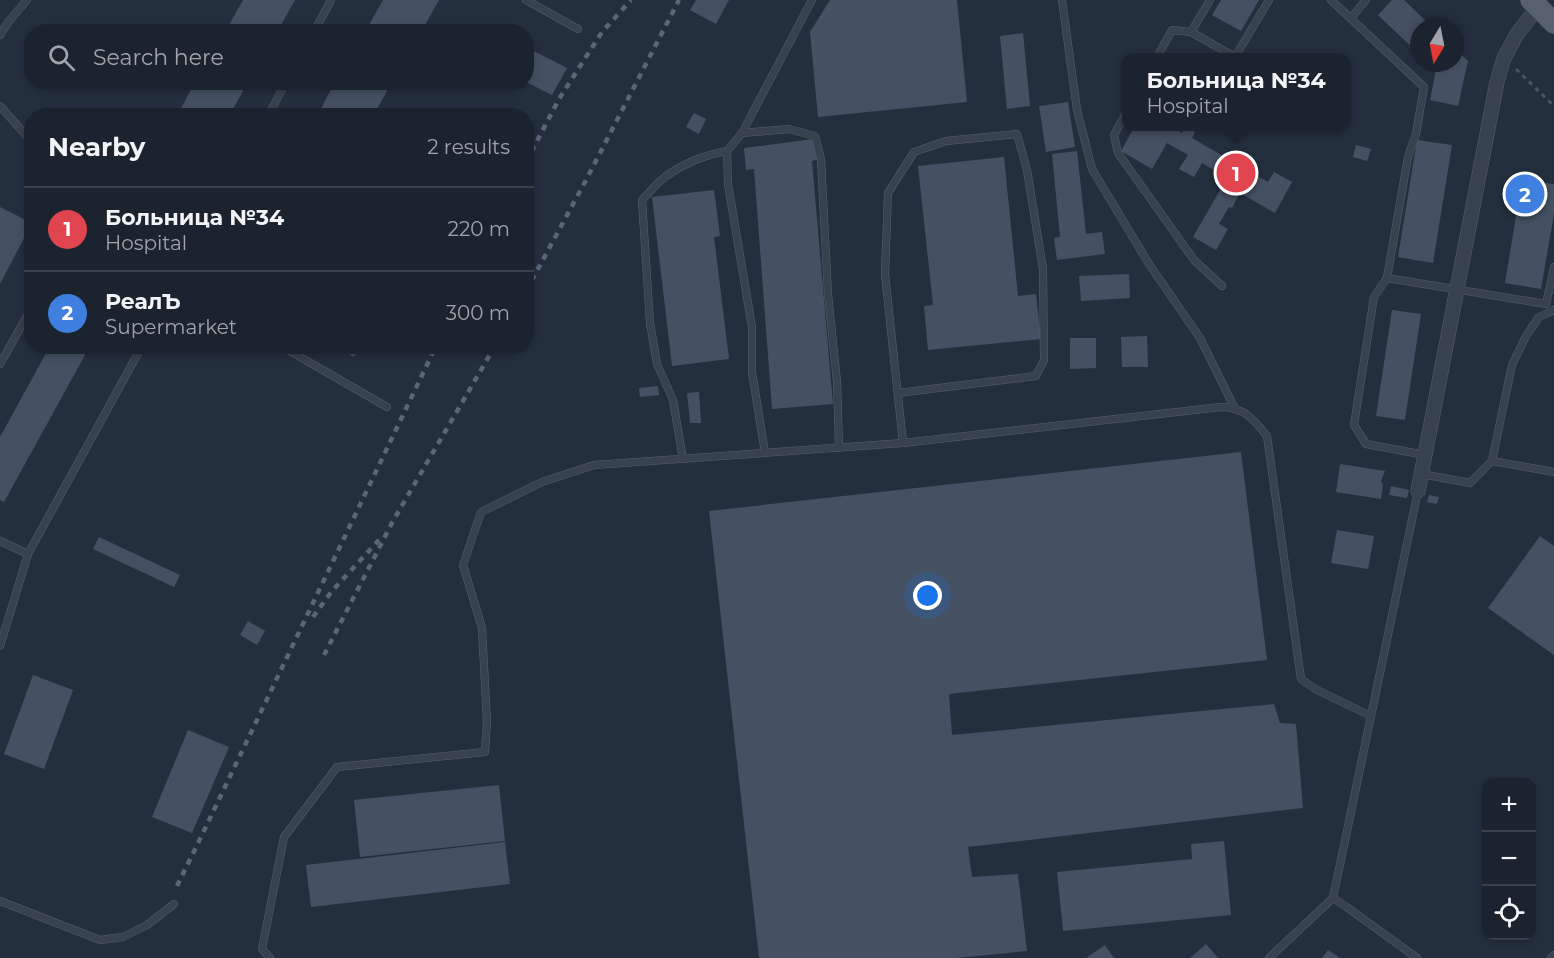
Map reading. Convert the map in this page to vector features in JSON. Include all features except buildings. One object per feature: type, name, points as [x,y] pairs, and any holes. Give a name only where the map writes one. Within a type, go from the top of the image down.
[{"type":"main road","points":[[1538,2],[1554,23]]},
{"type":"street","points":[[1418,491],[1497,82],[1504,57],[1538,2]]},
{"type":"lane","points":[[0,35],[27,0]]},
{"type":"lane","points":[[318,24],[331,0]]},
{"type":"lane","points":[[526,0],[578,29]]},
{"type":"lane","points":[[683,459],[673,400],[657,364],[650,323],[642,200],[660,181],[682,166],[727,150],[742,133],[812,0]]},
{"type":"lane","points":[[1062,0],[1077,110],[1092,169],[1149,264],[1200,338],[1234,407]]},
{"type":"lane","points":[[1191,32],[1210,0]]},
{"type":"lane","points":[[1237,53],[1269,0]]},
{"type":"lane","points":[[1331,0],[1424,87],[1416,134],[1408,156],[1387,278],[1374,297],[1354,425],[1366,444],[1425,455]]},
{"type":"lane","points":[[1351,18],[1366,0]]},
{"type":"lane","points":[[1159,53],[1172,30],[1191,32],[1228,53]]},
{"type":"lane","points":[[272,108],[282,90]]},
{"type":"lane","points":[[0,106],[24,133]]},
{"type":"lane","points":[[1122,120],[1114,135],[1118,153],[1194,260],[1222,286]]},
{"type":"lane","points":[[742,133],[789,129],[815,136],[821,159],[828,294],[837,382],[839,448]]},
{"type":"lane","points":[[898,393],[1036,376],[1044,360],[1043,268],[1027,170],[1017,135],[946,141],[914,152],[888,194],[885,274],[903,443]]},
{"type":"lane","points":[[727,150],[728,184],[752,327],[752,372],[765,453]]},
{"type":"lane","points":[[1421,474],[1470,483],[1492,461],[1512,365],[1526,336],[1546,304],[1554,267]]},
{"type":"lane","points":[[1387,278],[1546,304]]},
{"type":"lane","points":[[1539,317],[1554,310]]},
{"type":"lane","points":[[0,364],[24,321]]},
{"type":"lane","points":[[0,646],[28,554],[138,354]]},
{"type":"lane","points":[[294,354],[387,407]]},
{"type":"lane","points":[[270,958],[262,949],[284,837],[337,767],[485,752],[487,722],[483,628],[463,565],[481,512],[542,482],[594,465],[903,443],[1234,407],[1252,417],[1268,436],[1301,679],[1317,690],[1371,716]]},
{"type":"lane","points":[[1492,461],[1554,472]]},
{"type":"lane","points":[[1269,958],[1333,898],[1418,491]]},
{"type":"lane","points":[[0,541],[28,554]]},
{"type":"lane","points":[[1333,898],[1417,958]]},
{"type":"lane","points":[[0,901],[100,940],[123,937],[147,925],[174,904]]},
{"type":"path","points":[[1504,57],[1554,106]]},
{"type":"railway","points":[[534,147],[559,99],[602,32],[631,0]]},
{"type":"railway","points":[[534,276],[679,0]]},
{"type":"railway","points":[[177,886],[432,354]]},
{"type":"railway","points":[[324,655],[393,521],[490,354]]},
{"type":"railway","points":[[313,617],[332,591],[379,540]]},
{"type":"place","name":"Больница №34","points":[[1236,173]]},
{"type":"place","name":"РеалЪ","points":[[1525,194]]}]
